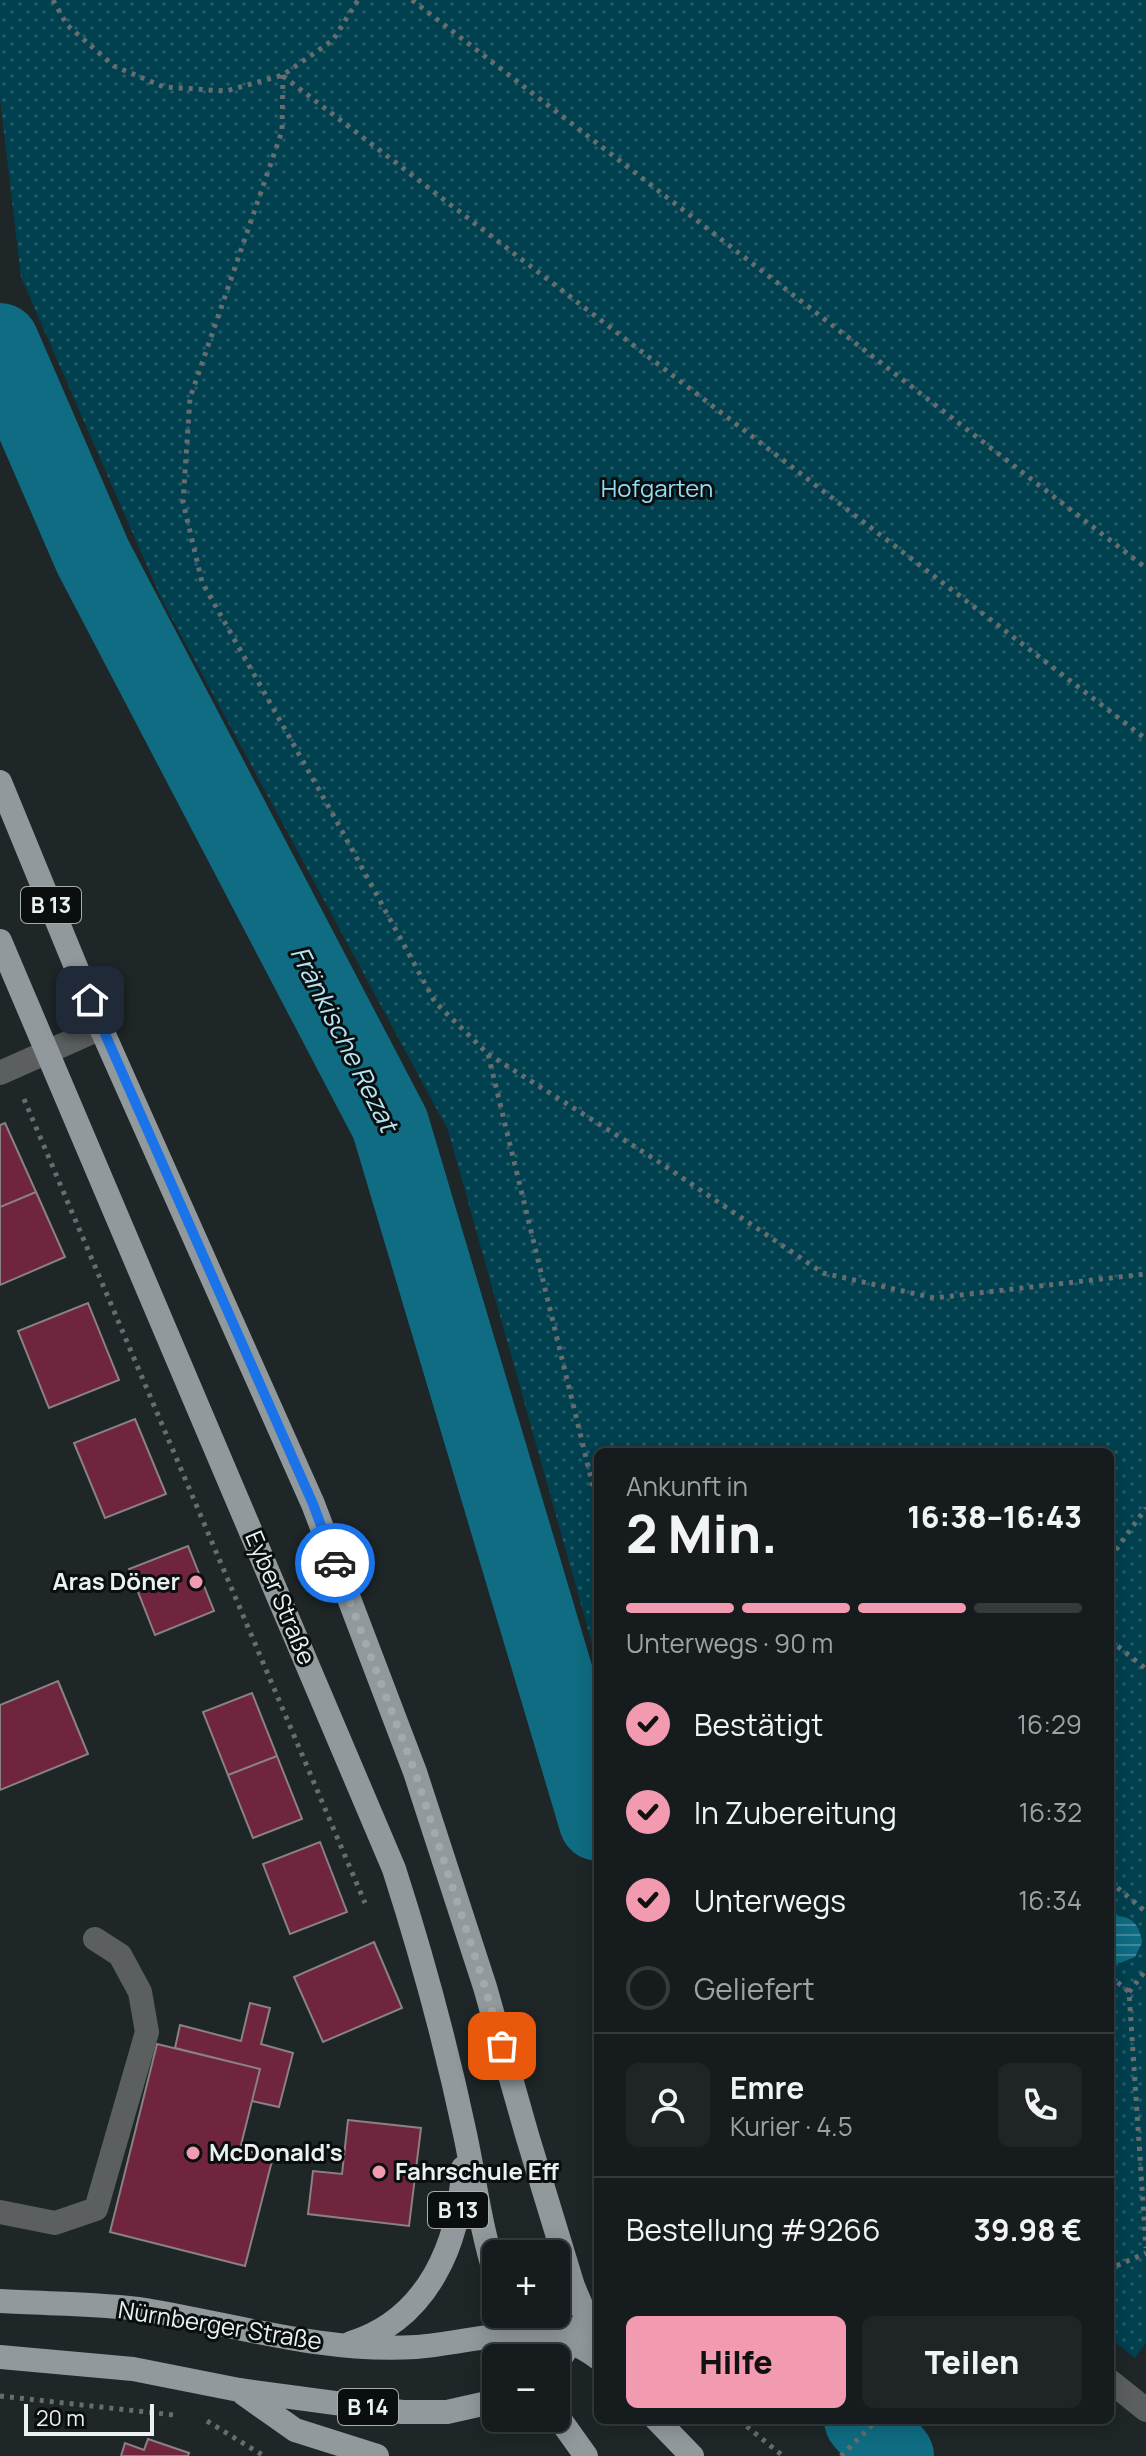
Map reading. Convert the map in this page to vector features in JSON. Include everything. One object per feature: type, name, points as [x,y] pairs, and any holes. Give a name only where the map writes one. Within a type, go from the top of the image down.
[{"type":"main road","name":"B 13","points":[[0,782],[101,1028],[313,1504],[415,1772],[485,1987],[573,2286],[594,2331]]},
{"type":"main road","name":"Eyber Straße","points":[[0,941],[394,1869],[438,2017],[486,2240]]},
{"type":"main road","name":"Nürnberger Straße","points":[[344,2345],[388,2328],[410,2308],[431,2282],[456,2222],[462,2188],[465,2133]]},
{"type":"main road","points":[[571,2342],[573,2286]]},
{"type":"main road","name":"Nürnberger Straße","points":[[0,2301],[142,2310],[304,2342],[344,2345],[416,2347],[494,2328]]},
{"type":"main road","name":"Nürnberger Straße","points":[[522,2328],[571,2342],[594,2356]]},
{"type":"main road","name":"B 14","points":[[0,2357],[133,2369],[239,2390],[402,2412],[447,2412],[482,2404]]},
{"type":"main road","name":"B 14","points":[[239,2390],[295,2430],[377,2456]]},
{"type":"main road","points":[[661,2424],[692,2456]]},
{"type":"main road","points":[[569,2432],[586,2456]]},
{"type":"street","points":[[6,1071],[101,1028]]},
{"type":"street","points":[[0,2212],[55,2223],[96,2209],[147,2032],[140,1992],[120,1955],[95,1939]]},
{"type":"street","points":[[1114,2384],[1146,2410]]},
{"type":"path","points":[[53,0],[67,25],[114,66],[164,87],[226,91],[283,75],[333,40],[358,0]]},
{"type":"path","points":[[412,0],[1146,568]]},
{"type":"path","points":[[283,75],[1146,739]]},
{"type":"path","points":[[283,75],[282,131],[190,398],[183,502],[202,582],[435,1002],[488,1054],[656,1160],[823,1273],[934,1298],[1146,1274]]},
{"type":"path","points":[[488,1054],[594,1491]]},
{"type":"path","points":[[6,1071],[371,1916]]},
{"type":"path","points":[[1114,1552],[1146,1508]]},
{"type":"path","points":[[1114,1643],[1146,1669]]},
{"type":"path","points":[[1114,1888],[1146,1912]]},
{"type":"path","points":[[1114,2263],[1146,2251],[1129,1992],[1146,1970]]},
{"type":"path","points":[[1114,1979],[1129,1992]]},
{"type":"path","points":[[0,2396],[187,2417]]},
{"type":"path","points":[[203,2418],[264,2456]]},
{"type":"path","points":[[744,2424],[783,2456]]},
{"type":"path","points":[[841,2456],[873,2424]]},
{"type":"green space","name":"Hofgarten","points":[[0,0],[1146,0],[1146,2343],[1135,2358],[1114,2341],[1114,1448],[594,1448],[594,1651],[448,1130],[161,598],[21,277],[0,99]]},
{"type":"shaded area","points":[[1114,1916],[1127,1918],[1134,1923],[1142,1943],[1135,1957],[1120,1963],[1114,1962]]},
{"type":"building","points":[[5,1123],[36,1192],[0,1207],[0,1125]]},
{"type":"building","points":[[36,1192],[65,1257],[0,1285],[0,1207]]},
{"type":"building","points":[[88,1303],[119,1380],[49,1408],[18,1331]]},
{"type":"building","points":[[135,1419],[166,1494],[105,1518],[74,1443]]},
{"type":"building","points":[[188,1546],[214,1611],[155,1635],[129,1569]]},
{"type":"building","points":[[58,1681],[88,1754],[0,1790],[0,1705]]},
{"type":"building","points":[[252,1693],[277,1756],[228,1775],[203,1712]]},
{"type":"building","points":[[277,1756],[302,1819],[253,1838],[228,1775]]},
{"type":"building","points":[[320,1842],[347,1912],[290,1934],[263,1864]]},
{"type":"building","points":[[374,1942],[402,2008],[323,2042],[294,1977]]},
{"type":"building","points":[[250,2003],[270,2008],[261,2044],[293,2053],[279,2107],[252,2101],[260,2069],[175,2048],[180,2025],[241,2041]]},
{"type":"building","name":"McDonald's","points":[[157,2044],[260,2069],[240,2149],[273,2157],[245,2266],[110,2232]]},
{"type":"building","name":"Fahrschule Eff","points":[[348,2120],[421,2128],[409,2226],[308,2214],[313,2171],[342,2174]]},
{"type":"building","points":[[148,2439],[189,2453],[188,2456],[121,2456],[125,2443],[144,2450]]},
{"type":"waterway","name":"Fränkische Rezat","points":[[0,342],[93,557],[390,1124],[594,1809]]},
{"type":"waterway","name":"Fränkische Rezat","points":[[867,2424],[895,2456]]},
{"type":"way so far","points":[[335,1563],[415,1772],[502,2046]]},
{"type":"place","name":"Aras Döner","points":[[196,1582]]},
{"type":"place","name":"McDonald's","points":[[193,2153]]},
{"type":"place","name":"Fahrschule Eff","points":[[379,2172]]},
{"type":"route","points":[[90,1000],[313,1504],[335,1563]]}]
